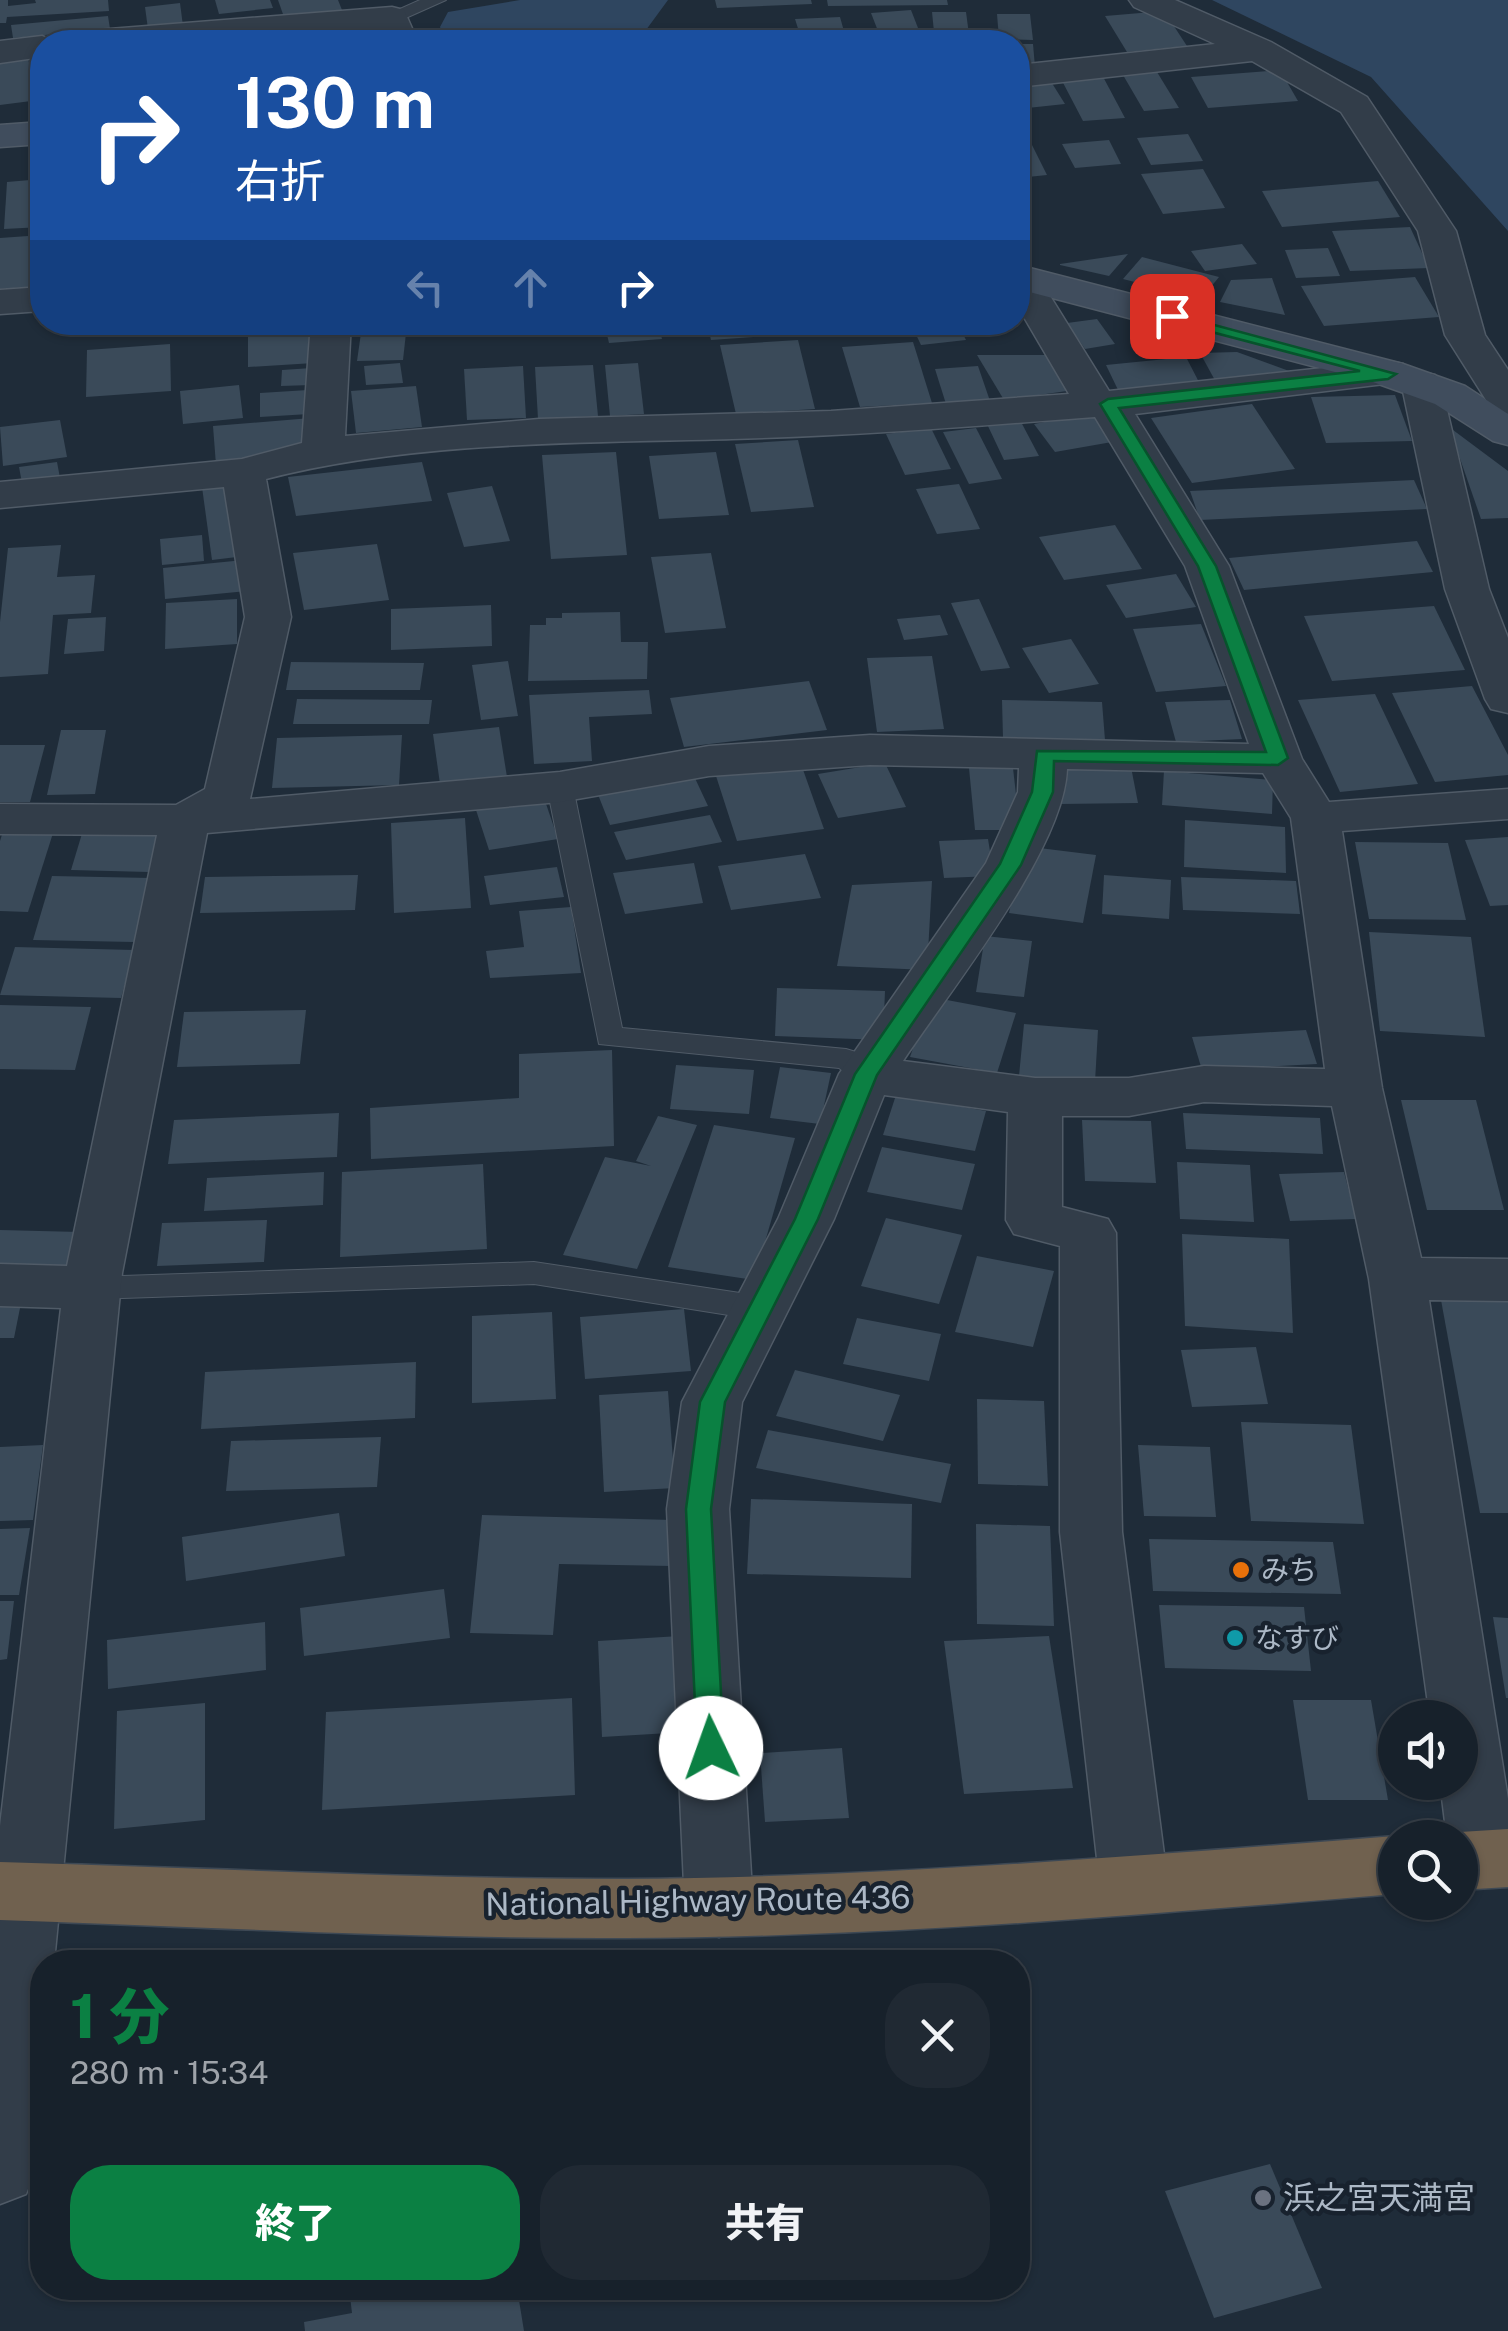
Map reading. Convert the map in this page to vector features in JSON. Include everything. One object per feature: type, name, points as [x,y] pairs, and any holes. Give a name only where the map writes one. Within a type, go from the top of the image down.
[{"type":"highway","name":"National Highway Route 436","points":[[13,1892],[535,1907],[719,1907],[1134,1886],[1378,1867]]},
{"type":"street","points":[[124,0],[127,30]]},
{"type":"street","points":[[1146,0],[1258,50],[1354,105],[1437,231],[1465,335],[1508,402]]},
{"type":"street","points":[[0,52],[30,48]]},
{"type":"street","points":[[1030,75],[1258,50]]},
{"type":"street","points":[[0,136],[30,134]]},
{"type":"street","points":[[1030,281],[1404,379],[1450,394],[1508,432]]},
{"type":"street","points":[[1030,295],[1207,566],[1278,758],[1315,818],[1355,1088],[1397,1279],[1484,1859]]},
{"type":"street","points":[[0,302],[30,300]]},
{"type":"street","points":[[322,451],[330,335]]},
{"type":"street","points":[[0,496],[244,472],[322,451],[539,432],[832,424],[1404,379]]},
{"type":"street","points":[[1404,379],[1467,589],[1508,698]]},
{"type":"street","points":[[185,820],[227,798],[268,617],[244,472]]},
{"type":"street","points":[[0,819],[185,820],[560,788],[708,761],[870,750],[1278,758]]},
{"type":"street","points":[[719,1907],[698,1509],[712,1402],[806,1219],[866,1074],[1010,865],[1042,792],[1044,755]]},
{"type":"street","points":[[1315,818],[1508,804]]},
{"type":"street","points":[[0,2170],[13,1892],[93,1288],[185,820]]},
{"type":"street","points":[[866,1074],[1035,1097],[1129,1097],[1204,1084],[1355,1088]]},
{"type":"street","points":[[1035,1097],[1034,1220],[1088,1232],[1091,1532],[1134,1886]]},
{"type":"street","points":[[1397,1279],[1508,1280]]},
{"type":"street","points":[[0,1285],[93,1288]]},
{"type":"lane","points":[[397,30],[437,0]]},
{"type":"lane","points":[[560,788],[609,1037],[846,1058],[866,1074]]},
{"type":"lane","points":[[93,1288],[534,1273],[760,1308]]},
{"type":"water","points":[[520,0],[668,0],[646,30],[441,30],[448,12]]},
{"type":"water","points":[[1212,0],[1508,0],[1508,231],[1371,77]]},
{"type":"building","points":[[0,0],[8,0],[8,6],[36,3],[35,0],[108,0],[109,11],[7,17],[6,23],[0,23]]},
{"type":"building","points":[[215,0],[270,0],[273,8],[219,14]]},
{"type":"building","points":[[278,0],[338,0],[342,10],[284,17]]},
{"type":"building","points":[[715,0],[811,0],[812,4],[717,8]]},
{"type":"building","points":[[827,0],[947,0],[948,5],[828,6]]},
{"type":"building","points":[[180,3],[183,26],[148,29],[145,7]]},
{"type":"building","points":[[911,10],[918,28],[878,30],[871,13]]},
{"type":"building","points":[[1164,11],[1187,46],[1127,52],[1105,16]]},
{"type":"building","points":[[932,12],[966,12],[968,30],[934,30]]},
{"type":"building","points":[[997,14],[1030,14],[1033,40],[1030,30],[998,30]]},
{"type":"building","points":[[108,16],[110,29],[30,30],[30,36],[13,38],[11,25]]},
{"type":"building","points":[[840,17],[844,30],[798,30],[795,19]]},
{"type":"building","points":[[1030,44],[1033,44],[1035,67],[1030,67]]},
{"type":"building","points":[[28,59],[30,101],[0,105],[0,62]]},
{"type":"building","points":[[1280,70],[1298,101],[1208,108],[1191,77]]},
{"type":"building","points":[[1157,72],[1179,108],[1144,111],[1123,75]]},
{"type":"building","points":[[1101,73],[1125,118],[1083,121],[1060,77]]},
{"type":"building","points":[[1050,80],[1065,104],[1030,108],[1030,82]]},
{"type":"building","points":[[1188,134],[1203,161],[1151,165],[1137,138]]},
{"type":"building","points":[[1109,140],[1121,164],[1075,168],[1062,144]]},
{"type":"building","points":[[1030,141],[1047,175],[1030,177]]},
{"type":"building","points":[[1203,169],[1225,208],[1163,214],[1141,174]]},
{"type":"building","points":[[30,180],[30,228],[4,229],[7,182]]},
{"type":"building","points":[[1378,181],[1400,217],[1282,227],[1262,191]]},
{"type":"building","points":[[1410,227],[1429,268],[1350,271],[1332,231]]},
{"type":"building","points":[[30,236],[30,287],[0,289],[0,238]]},
{"type":"building","points":[[1242,244],[1257,264],[1205,271],[1191,251]]},
{"type":"building","points":[[1328,248],[1340,276],[1296,278],[1285,250]]},
{"type":"building","points":[[1128,254],[1109,276],[1060,265],[1060,264]]},
{"type":"building","points":[[1142,257],[1219,277],[1201,299],[1123,279]]},
{"type":"building","points":[[1415,277],[1439,317],[1324,326],[1301,286]]},
{"type":"building","points":[[1272,278],[1285,315],[1220,302],[1231,280]]},
{"type":"building","points":[[1097,319],[1115,344],[1085,349],[1067,323]]},
{"type":"building","points":[[248,335],[314,335],[314,363],[248,367]]},
{"type":"building","points":[[361,335],[406,335],[403,360],[357,361]]},
{"type":"building","points":[[607,335],[661,335],[662,339],[609,343]]},
{"type":"building","points":[[710,335],[781,335],[711,340]]},
{"type":"building","points":[[916,335],[964,335],[966,340],[921,345]]},
{"type":"building","points":[[798,340],[815,409],[736,414],[720,345]]},
{"type":"building","points":[[913,342],[932,403],[860,407],[842,347]]},
{"type":"building","points":[[170,344],[171,391],[86,397],[87,350]]},
{"type":"building","points":[[1237,352],[1300,375],[1217,384],[1200,353]]},
{"type":"building","points":[[977,355],[1049,355],[1074,390],[1004,400]]},
{"type":"building","points":[[1186,357],[1201,386],[1120,394],[1106,365]]},
{"type":"building","points":[[400,363],[403,383],[366,385],[364,366]]},
{"type":"building","points":[[638,363],[644,414],[610,416],[605,365]]},
{"type":"building","points":[[593,365],[598,416],[538,419],[535,367]]},
{"type":"building","points":[[523,366],[526,418],[467,420],[464,369]]},
{"type":"building","points":[[978,366],[990,401],[946,404],[935,369]]},
{"type":"building","points":[[312,368],[311,385],[281,386],[282,370]]},
{"type":"building","points":[[239,385],[243,418],[183,424],[180,391]]},
{"type":"building","points":[[416,386],[422,427],[356,433],[351,391]]},
{"type":"building","points":[[308,390],[309,414],[260,417],[260,393]]},
{"type":"building","points":[[1395,395],[1412,441],[1326,443],[1311,397]]},
{"type":"building","points":[[1252,404],[1295,469],[1192,483],[1151,418]]},
{"type":"building","points":[[1091,413],[1112,442],[1055,452],[1034,424]]},
{"type":"building","points":[[311,418],[307,445],[216,465],[213,426]]},
{"type":"building","points":[[60,420],[67,457],[3,466],[0,427]]},
{"type":"building","points":[[1020,420],[1039,456],[1004,460],[987,424]]},
{"type":"building","points":[[1449,427],[1508,471],[1508,518],[1481,519]]},
{"type":"building","points":[[931,428],[951,469],[905,475],[886,434]]},
{"type":"building","points":[[976,428],[1002,479],[969,484],[943,432]]},
{"type":"building","points":[[798,440],[814,507],[751,512],[735,444]]},
{"type":"building","points":[[616,452],[627,555],[551,559],[542,455]]},
{"type":"building","points":[[716,452],[729,515],[659,519],[649,456]]},
{"type":"building","points":[[57,462],[60,478],[22,483],[19,467]]},
{"type":"building","points":[[422,462],[432,501],[296,516],[288,477]]},
{"type":"building","points":[[1414,480],[1427,509],[1200,520],[1190,491]]},
{"type":"building","points":[[235,483],[245,556],[212,560],[202,487]]},
{"type":"building","points":[[959,484],[980,529],[937,534],[916,489]]},
{"type":"building","points":[[492,486],[510,541],[464,547],[447,493]]},
{"type":"building","points":[[1115,525],[1142,569],[1064,580],[1039,537]]},
{"type":"building","points":[[202,535],[204,561],[162,565],[160,539]]},
{"type":"building","points":[[1417,541],[1433,572],[1244,590],[1229,558]]},
{"type":"building","points":[[377,544],[389,600],[304,610],[293,553]]},
{"type":"building","points":[[61,545],[57,577],[95,575],[91,613],[53,615],[48,674],[0,677],[0,622],[8,548]]},
{"type":"building","points":[[711,553],[726,628],[665,633],[651,557]]},
{"type":"building","points":[[244,560],[247,591],[165,599],[163,568]]},
{"type":"building","points":[[1176,574],[1196,607],[1126,618],[1106,585]]},
{"type":"building","points":[[237,599],[237,644],[165,649],[166,603]]},
{"type":"building","points":[[979,599],[1010,668],[981,671],[951,603]]},
{"type":"building","points":[[491,605],[492,646],[391,650],[391,609]]},
{"type":"building","points":[[1434,606],[1465,670],[1332,681],[1304,616]]},
{"type":"building","points":[[620,612],[621,642],[648,642],[647,679],[528,681],[530,625],[546,625],[546,618],[562,618],[562,613]]},
{"type":"building","points":[[940,615],[948,635],[904,640],[897,619]]},
{"type":"building","points":[[106,617],[104,651],[64,654],[68,619]]},
{"type":"building","points":[[1201,624],[1226,686],[1156,692],[1133,629]]},
{"type":"building","points":[[1071,639],[1099,684],[1049,693],[1022,648]]},
{"type":"building","points":[[932,656],[944,729],[877,732],[867,658]]},
{"type":"building","points":[[508,661],[518,716],[481,720],[472,665]]},
{"type":"building","points":[[291,662],[424,663],[420,690],[286,690]]},
{"type":"building","points":[[809,681],[827,730],[684,747],[670,698]]},
{"type":"building","points":[[1472,686],[1508,755],[1508,775],[1435,782],[1392,693]]},
{"type":"building","points":[[649,690],[652,714],[589,717],[592,761],[534,764],[529,695]]},
{"type":"building","points":[[1375,694],[1418,784],[1340,792],[1298,700]]},
{"type":"building","points":[[297,699],[432,700],[429,724],[293,724]]},
{"type":"building","points":[[1002,700],[1102,702],[1105,740],[1003,738]]},
{"type":"building","points":[[1230,700],[1242,739],[1176,742],[1165,702]]},
{"type":"building","points":[[499,727],[507,777],[440,784],[433,734]]},
{"type":"building","points":[[61,730],[106,730],[95,794],[47,795]]},
{"type":"building","points":[[402,735],[399,785],[272,788],[277,738]]},
{"type":"building","points":[[0,745],[45,745],[30,802],[0,802]]},
{"type":"building","points":[[885,763],[906,807],[838,818],[818,774]]},
{"type":"building","points":[[801,764],[824,829],[737,841],[716,776]]},
{"type":"building","points":[[1131,767],[1138,803],[1060,804],[1055,768]]},
{"type":"building","points":[[969,768],[1013,768],[1020,830],[975,830]]},
{"type":"building","points":[[1164,771],[1273,780],[1272,814],[1162,805]]},
{"type":"building","points":[[693,774],[708,806],[610,825],[597,792]]},
{"type":"building","points":[[544,798],[558,839],[489,850],[476,810]]},
{"type":"building","points":[[710,815],[722,842],[626,860],[614,832]]},
{"type":"building","points":[[465,818],[471,908],[394,913],[391,823]]},
{"type":"building","points":[[1185,820],[1285,827],[1286,873],[1184,867]]},
{"type":"building","points":[[84,827],[161,829],[149,872],[71,870]]},
{"type":"building","points":[[4,828],[54,830],[28,912],[0,911],[0,841]]},
{"type":"building","points":[[1508,837],[1508,905],[1490,906],[1465,840]]},
{"type":"building","points":[[988,839],[994,876],[944,878],[939,841]]},
{"type":"building","points":[[1355,842],[1448,843],[1466,920],[1369,919]]},
{"type":"building","points":[[1023,846],[1096,855],[1083,923],[1009,913]]},
{"type":"building","points":[[805,854],[821,898],[731,910],[718,866]]},
{"type":"building","points":[[694,863],[703,903],[625,914],[613,873]]},
{"type":"building","points":[[557,867],[564,897],[490,905],[484,876]]},
{"type":"building","points":[[358,875],[355,910],[200,913],[205,877]]},
{"type":"building","points":[[1104,875],[1171,880],[1169,919],[1102,914]]},
{"type":"building","points":[[52,876],[151,878],[134,942],[33,940]]},
{"type":"building","points":[[1181,877],[1296,881],[1300,914],[1183,910]]},
{"type":"building","points":[[932,881],[927,970],[837,966],[852,885]]},
{"type":"building","points":[[571,907],[581,973],[490,978],[486,951],[524,947],[519,911]]},
{"type":"building","points":[[1369,932],[1471,937],[1485,1037],[1380,1031]]},
{"type":"building","points":[[985,936],[1032,941],[1024,997],[976,992]]},
{"type":"building","points":[[15,947],[134,950],[121,998],[0,995]]},
{"type":"building","points":[[777,988],[885,991],[883,1040],[775,1036]]},
{"type":"building","points":[[931,997],[1016,1013],[997,1073],[910,1057]]},
{"type":"building","points":[[0,1005],[91,1007],[75,1070],[0,1069]]},
{"type":"building","points":[[306,1010],[300,1064],[177,1067],[184,1012]]},
{"type":"building","points":[[1024,1024],[1098,1030],[1095,1082],[1019,1076]]},
{"type":"building","points":[[1306,1030],[1317,1064],[1202,1070],[1192,1037]]},
{"type":"building","points":[[612,1050],[614,1146],[371,1159],[370,1108],[519,1098],[519,1054]]},
{"type":"building","points":[[676,1065],[754,1070],[749,1114],[670,1109]]},
{"type":"building","points":[[780,1067],[831,1073],[820,1124],[770,1118]]},
{"type":"building","points":[[896,1095],[986,1111],[975,1151],[883,1135]]},
{"type":"building","points":[[1401,1100],[1476,1100],[1504,1210],[1427,1210]]},
{"type":"building","points":[[339,1113],[337,1157],[168,1164],[174,1120]]},
{"type":"building","points":[[1183,1113],[1320,1118],[1323,1154],[1186,1149]]},
{"type":"building","points":[[658,1116],[697,1125],[637,1269],[563,1255],[605,1157],[651,1166],[636,1161]]},
{"type":"building","points":[[1082,1120],[1151,1121],[1156,1183],[1085,1181]]},
{"type":"building","points":[[714,1125],[795,1138],[754,1280],[668,1267]]},
{"type":"building","points":[[882,1147],[975,1164],[962,1210],[867,1192]]},
{"type":"building","points":[[1177,1162],[1250,1165],[1254,1222],[1180,1219]]},
{"type":"building","points":[[483,1164],[487,1249],[340,1257],[342,1172]]},
{"type":"building","points":[[324,1172],[323,1205],[204,1211],[207,1178]]},
{"type":"building","points":[[1344,1172],[1356,1219],[1290,1221],[1279,1174]]},
{"type":"building","points":[[886,1218],[962,1235],[939,1304],[861,1286]]},
{"type":"building","points":[[267,1220],[264,1262],[157,1266],[162,1223]]},
{"type":"building","points":[[0,1230],[80,1232],[67,1280],[0,1279]]},
{"type":"building","points":[[1182,1234],[1289,1239],[1293,1333],[1185,1326]]},
{"type":"building","points":[[977,1256],[1054,1271],[1033,1347],[955,1332]]},
{"type":"building","points":[[0,1293],[23,1293],[14,1338],[0,1338]]},
{"type":"building","points":[[1441,1300],[1508,1301],[1508,1513],[1480,1513]]},
{"type":"building","points":[[684,1309],[691,1371],[585,1379],[580,1317]]},
{"type":"building","points":[[552,1312],[556,1399],[472,1403],[472,1316]]},
{"type":"building","points":[[857,1318],[941,1334],[929,1381],[843,1364]]},
{"type":"building","points":[[1256,1347],[1268,1404],[1192,1407],[1181,1350]]},
{"type":"building","points":[[416,1362],[415,1418],[201,1429],[205,1372]]},
{"type":"building","points":[[795,1370],[900,1395],[883,1441],[776,1416]]},
{"type":"building","points":[[668,1391],[675,1488],[604,1492],[599,1395]]},
{"type":"building","points":[[977,1399],[1044,1401],[1048,1486],[978,1484]]},
{"type":"building","points":[[1241,1422],[1351,1425],[1364,1524],[1251,1521]]},
{"type":"building","points":[[768,1430],[951,1464],[941,1503],[756,1468]]},
{"type":"building","points":[[381,1437],[377,1487],[226,1491],[231,1441]]},
{"type":"building","points":[[43,1445],[33,1520],[0,1521],[0,1447]]},
{"type":"building","points":[[1138,1445],[1210,1447],[1216,1517],[1144,1516]]},
{"type":"building","points":[[751,1499],[912,1504],[911,1578],[747,1574]]},
{"type":"building","points":[[339,1513],[345,1556],[186,1581],[182,1537]]},
{"type":"building","points":[[482,1515],[673,1520],[672,1566],[559,1564],[553,1635],[470,1633]]},
{"type":"building","points":[[976,1524],[1050,1526],[1054,1626],[977,1624]]},
{"type":"building","points":[[30,1528],[19,1595],[0,1595],[0,1529]]},
{"type":"building","points":[[1149,1539],[1333,1542],[1341,1594],[1153,1591]]},
{"type":"building","points":[[444,1589],[450,1638],[304,1656],[300,1608]]},
{"type":"building","points":[[0,1601],[14,1601],[7,1659],[0,1660]]},
{"type":"building","name":"なすび","points":[[1159,1605],[1304,1607],[1311,1671],[1165,1668]]},
{"type":"building","points":[[1493,1617],[1508,1618],[1508,1698],[1506,1698]]},
{"type":"building","points":[[265,1622],[266,1670],[108,1689],[107,1640]]},
{"type":"building","points":[[696,1635],[703,1731],[602,1737],[598,1641]]},
{"type":"building","points":[[1049,1636],[1073,1788],[964,1794],[944,1641]]},
{"type":"building","points":[[572,1698],[575,1795],[322,1810],[326,1712]]},
{"type":"building","points":[[1293,1700],[1371,1700],[1378,1741],[1378,1800],[1308,1800]]},
{"type":"building","points":[[205,1703],[205,1820],[114,1829],[117,1711]]},
{"type":"building","points":[[842,1748],[849,1818],[765,1822],[760,1753]]},
{"type":"building","points":[[1270,2164],[1322,2288],[1214,2318],[1165,2191]]},
{"type":"building","points":[[350,2300],[519,2300],[524,2331],[305,2331],[304,2322],[352,2313]]},
{"type":"place","name":"みち","points":[[1241,1570]]},
{"type":"place","name":"なすび","points":[[1235,1638]]},
{"type":"place","name":"浜之宮天満宮","points":[[1263,2198]]},
{"type":"route","points":[[711,1748],[698,1509],[712,1402],[806,1219],[866,1074],[1010,865],[1042,792],[1044,755],[1278,758],[1207,566],[1108,404],[1388,374],[1172,316]]}]
